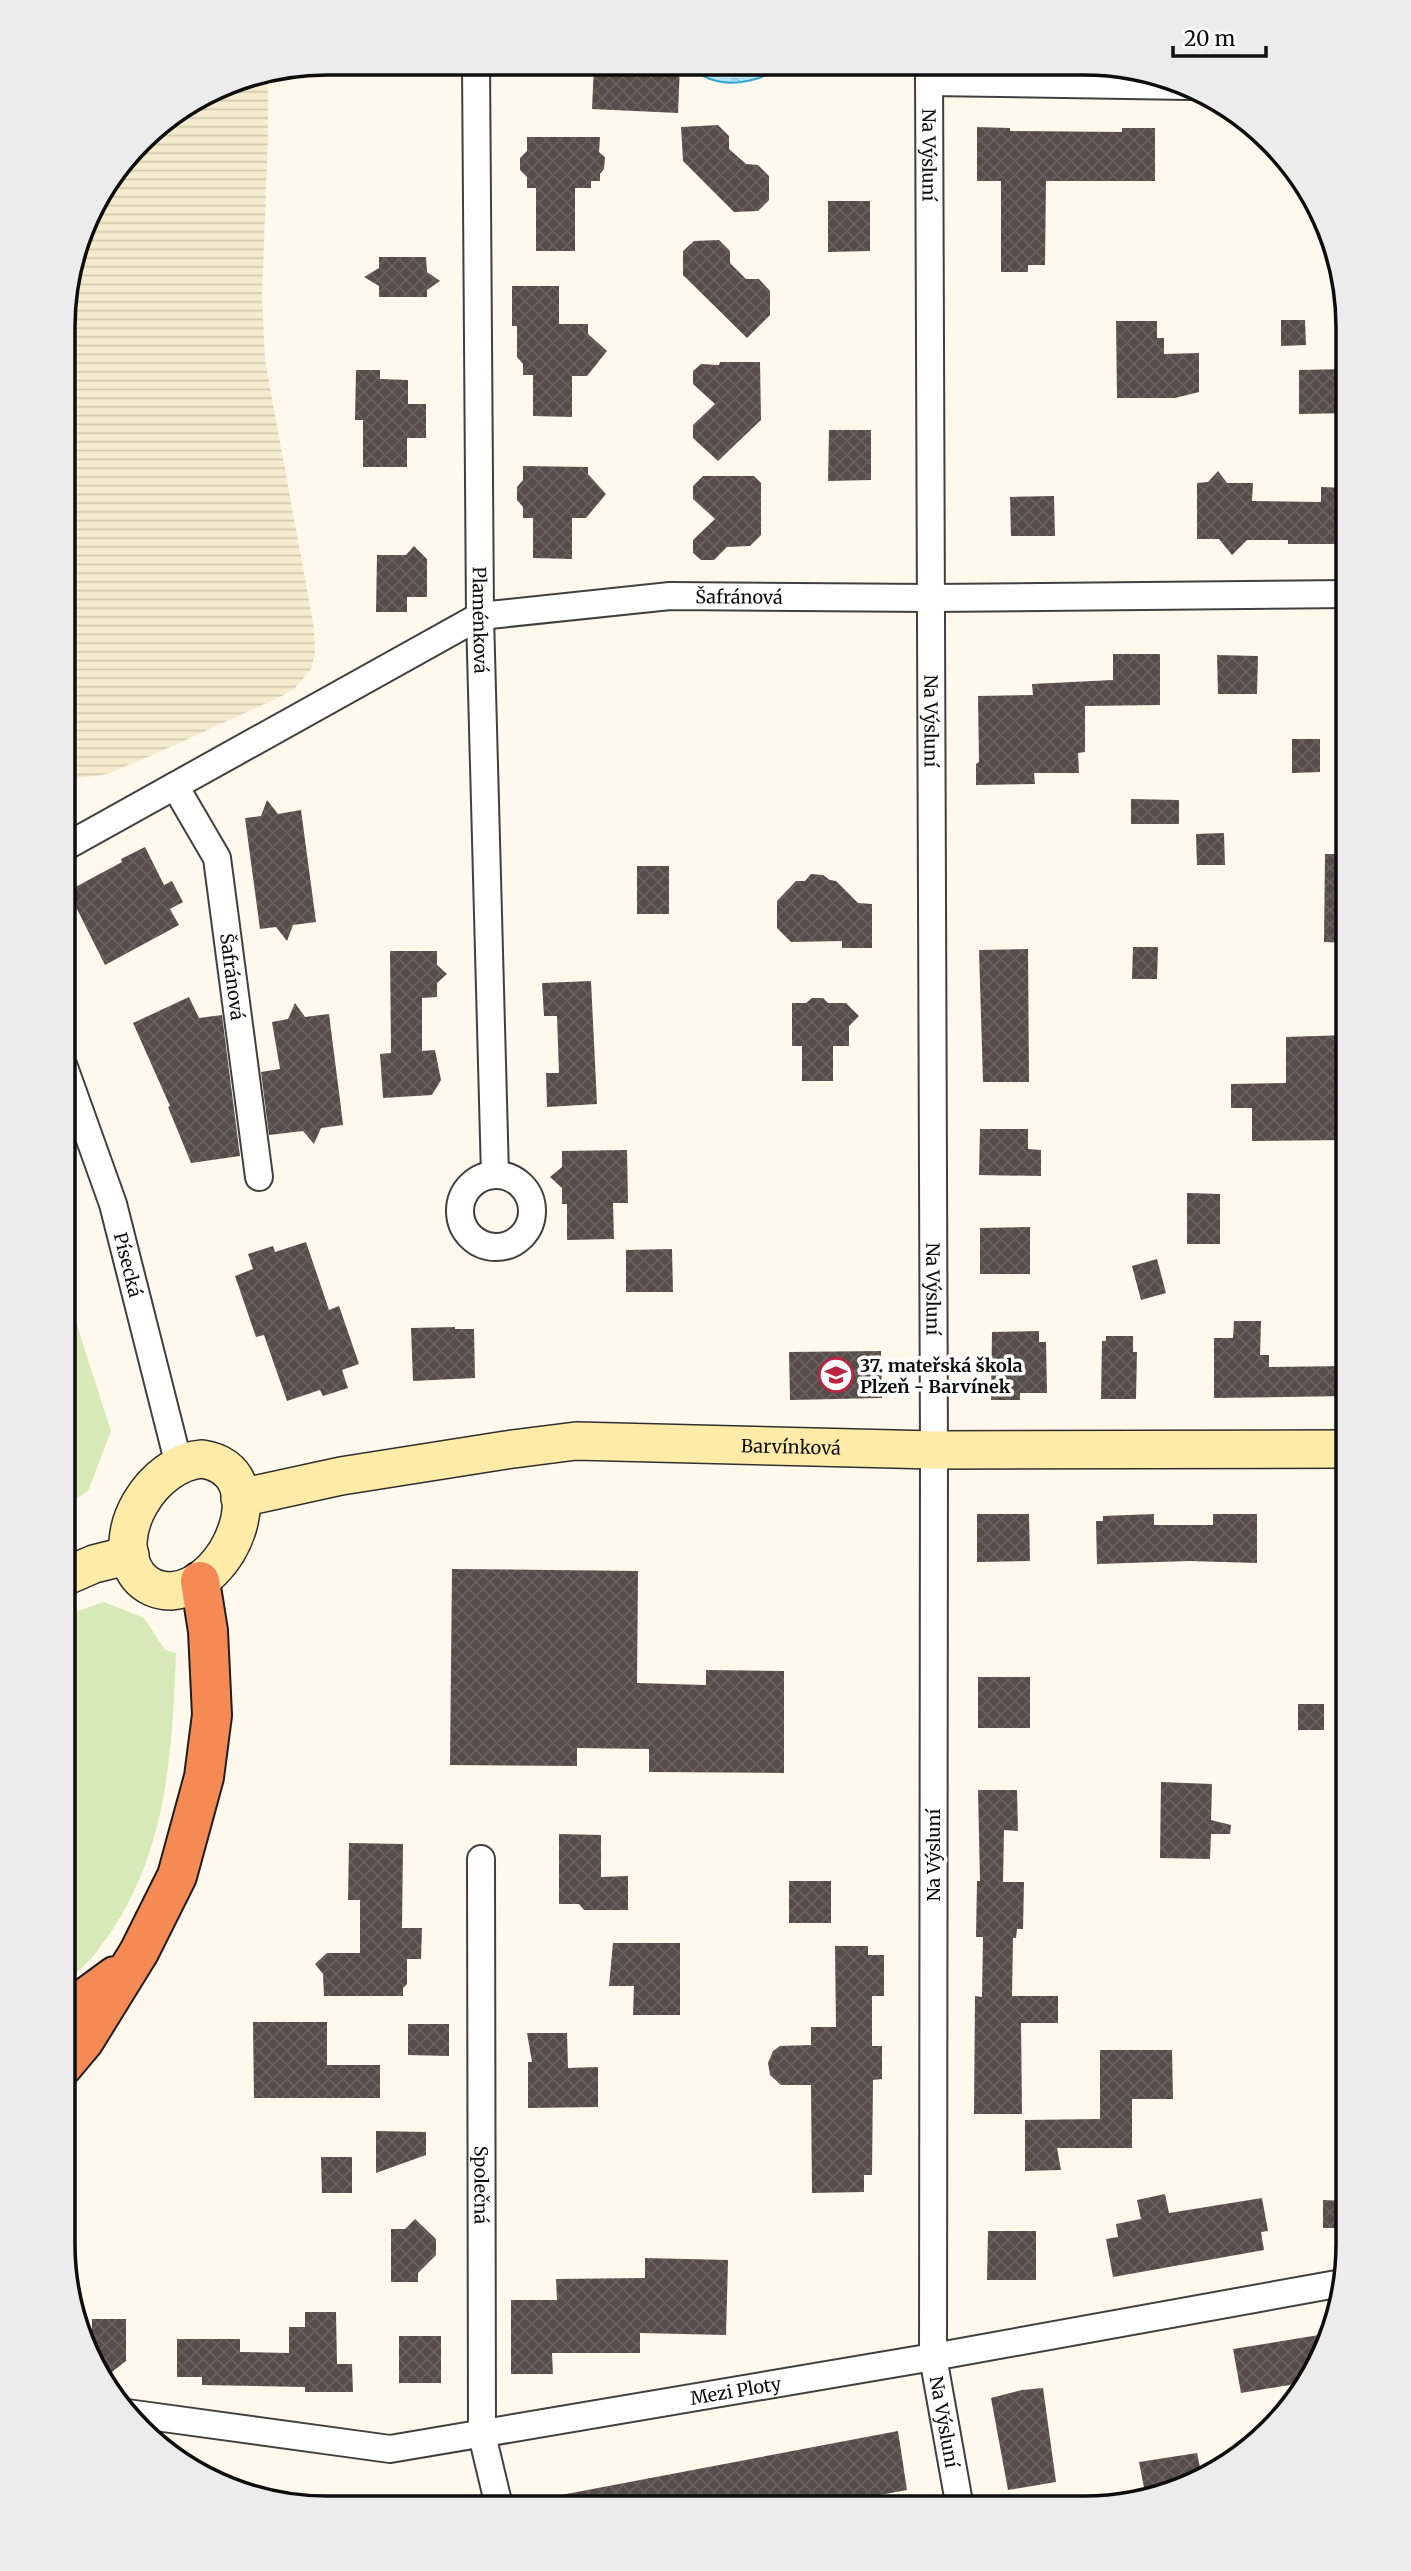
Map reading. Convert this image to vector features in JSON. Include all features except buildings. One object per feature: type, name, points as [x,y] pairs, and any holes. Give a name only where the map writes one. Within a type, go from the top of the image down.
[{"type":"highway","points":[[75,2051],[138,1952],[177,1876],[204,1777],[212,1715],[208,1631],[200,1581]]},
{"type":"highway","points":[[75,2005],[100,1989],[138,1952]]},
{"type":"street","name":"Plaménková","points":[[476,75],[480,616],[495,1175]]},
{"type":"street","name":"Na Výsluní","points":[[929,75],[934,1450],[933,2357],[958,2496]]},
{"type":"street","points":[[951,75],[1150,84]]},
{"type":"street","name":"Šafránová","points":[[75,841],[480,616],[670,596],[931,598],[1336,593]]},
{"type":"street","name":"Šafránová","points":[[175,786],[217,858],[259,1177]]},
{"type":"street","name":"Písecká","points":[[75,1098],[113,1204],[179,1465]]},
{"type":"street","name":"Barvínková","points":[[240,1498],[341,1476],[576,1441],[934,1450],[1336,1449]]},
{"type":"street","points":[[199,1460],[219,1463],[234,1479],[240,1498],[239,1522],[233,1540],[221,1560],[200,1581],[176,1590],[153,1588],[138,1577],[130,1555],[130,1532],[140,1503],[156,1482],[179,1465],[199,1460]]},
{"type":"street","points":[[75,1572],[94,1564],[130,1555]]},
{"type":"street","name":"Společná","points":[[481,1859],[482,2435],[497,2496]]},
{"type":"street","name":"Mezi Ploty","points":[[143,2415],[390,2449],[933,2357],[1333,2285]]},
{"type":"shaded area","points":[[268,82],[262,296],[265,360],[314,628],[315,653],[311,669],[295,688],[282,696],[107,774],[75,779],[75,327],[80,278],[94,231],[109,201],[127,174],[149,149],[174,127],[201,109],[231,94]]},
{"type":"green space","points":[[75,1319],[111,1431],[88,1491],[75,1499]]},
{"type":"green space","points":[[104,1602],[144,1618],[165,1650],[176,1653],[172,1734],[160,1812],[151,1849],[137,1886],[118,1921],[94,1955],[75,1974],[75,1613]]},
{"type":"water","points":[[701,75],[767,75],[729,83]]},
{"type":"place","name":"37. mateřská škola Plzeň - Barvínek","points":[[836,1375]]}]
